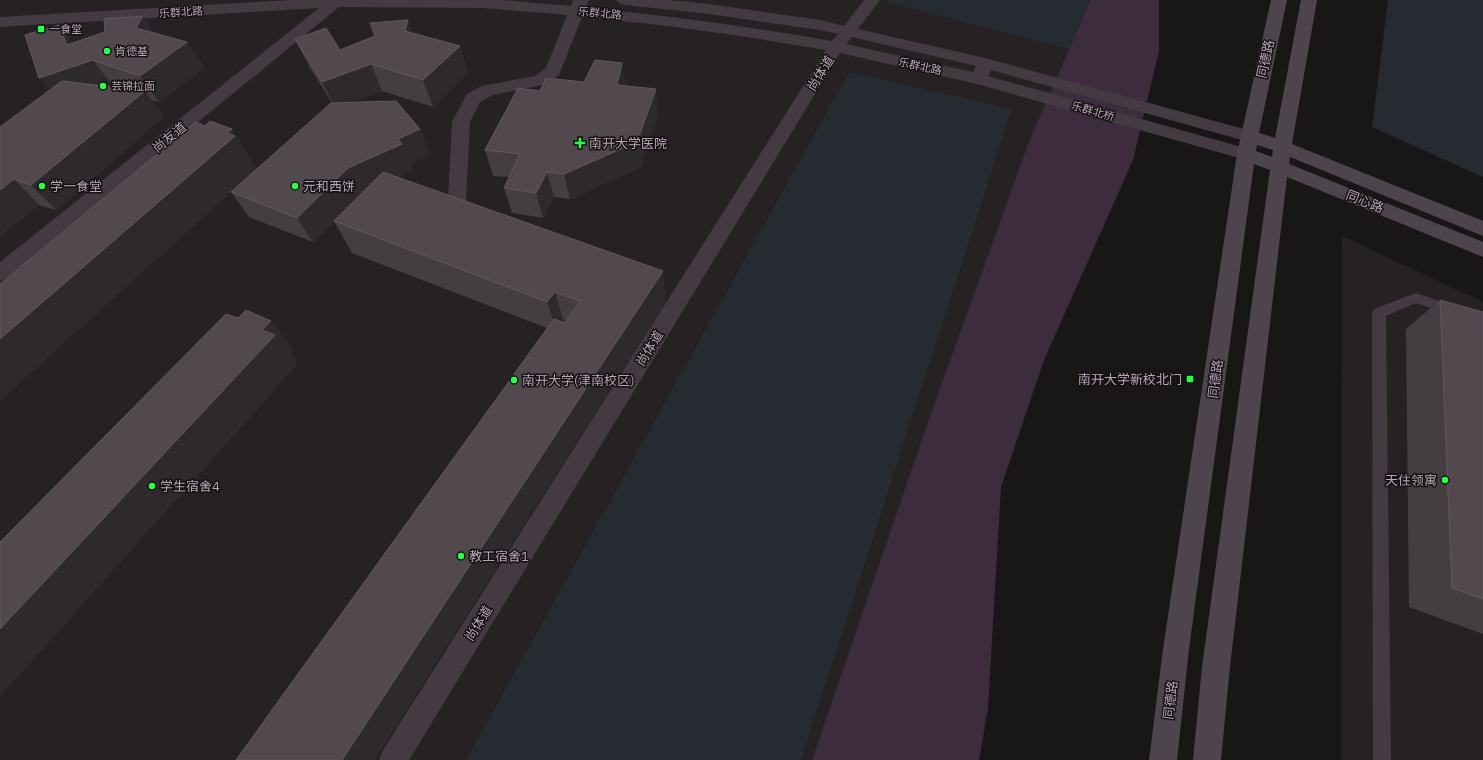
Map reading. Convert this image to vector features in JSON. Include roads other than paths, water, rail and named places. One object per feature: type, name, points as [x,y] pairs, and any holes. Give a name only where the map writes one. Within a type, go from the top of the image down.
[{"type":"main road","name":"同德路","points":[[1163,760],[1176,649],[1247,145],[1278,0]]},
{"type":"main road","points":[[1207,760],[1216,667],[1281,158],[1309,0]]},
{"type":"main road","name":"同心路","points":[[1247,145],[1483,229]]},
{"type":"main road","name":"同心路","points":[[1281,158],[1483,250]]},
{"type":"street","name":"乐群北路","points":[[15,6],[145,0]]},
{"type":"street","name":"乐群北路","points":[[624,0],[709,9],[820,25],[842,39]]},
{"type":"street","name":"尚体道","points":[[393,760],[671,298],[842,39],[872,0]]},
{"type":"street","points":[[83,18],[109,1]]},
{"type":"street","name":"乐群北路","points":[[0,22],[336,1],[579,6],[647,18],[745,31],[842,39],[982,71],[1035,86]]},
{"type":"street","name":"尚友道","points":[[0,273],[336,1]]},
{"type":"street","points":[[487,228],[470,220],[461,210],[457,199],[461,122],[464,112],[473,98],[488,90],[540,80],[553,70],[579,6]]},
{"type":"street","name":"乐群北桥","points":[[1035,86],[1158,111],[1247,145]]},
{"type":"street","name":"乐群北桥","points":[[1035,86],[1154,128],[1247,145]]},
{"type":"lane","points":[[1382,760],[1379,313],[1416,298],[1483,321]]},
{"type":"place","name":"一食堂","points":[[41,29]]},
{"type":"place","name":"肯德基","points":[[107,51]]},
{"type":"place","name":"芸锦拉面","points":[[103,86]]},
{"type":"place","name":"南开大学医院","points":[[580,143]]},
{"type":"place","name":"学一食堂","points":[[42,186]]},
{"type":"place","name":"元和西饼","points":[[295,186]]},
{"type":"place","name":"南开大学新校北门","points":[[1190,379]]},
{"type":"place","name":"南开大学(津南校区)","points":[[514,380]]},
{"type":"place","name":"天住领寓","points":[[1445,480]]},
{"type":"place","name":"学生宿舍4","points":[[152,486]]},
{"type":"place","name":"教工宿舍1","points":[[461,556]]}]
